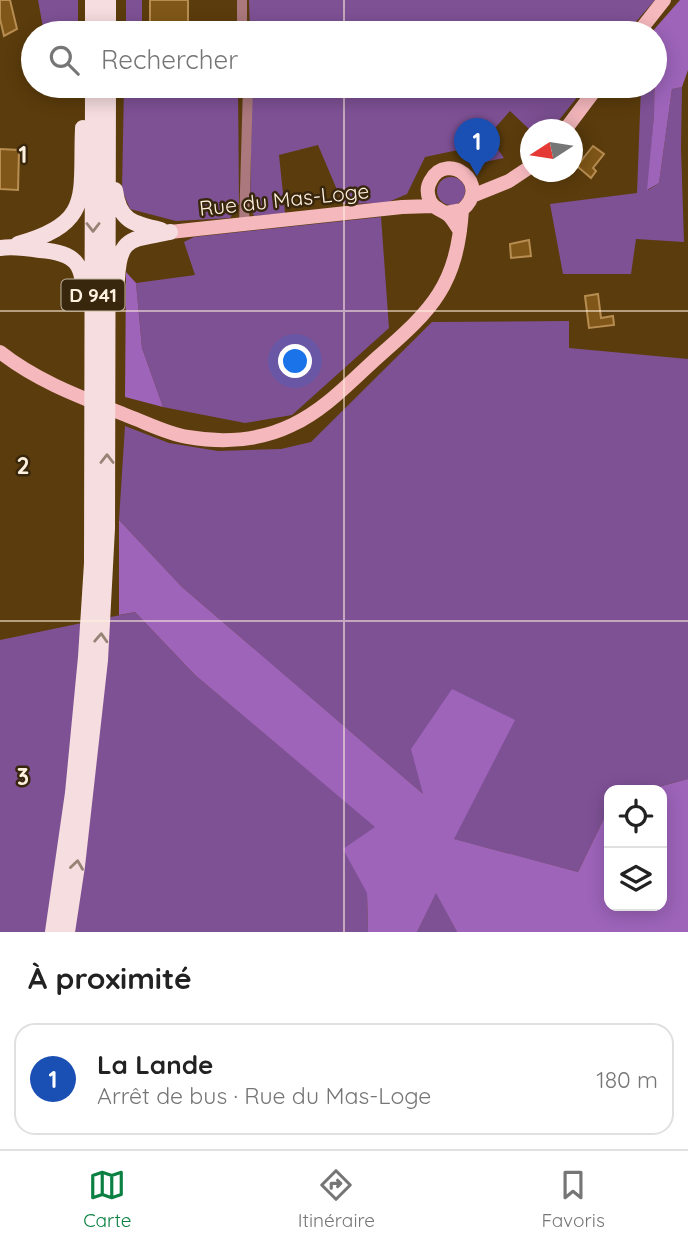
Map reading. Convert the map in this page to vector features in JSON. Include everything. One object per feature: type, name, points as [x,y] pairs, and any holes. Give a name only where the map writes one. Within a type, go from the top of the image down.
[{"type":"highway","points":[[93,0],[93,21]]},
{"type":"highway","points":[[108,0],[108,21]]},
{"type":"highway","points":[[4,247],[41,238],[58,230],[78,208],[84,98]]},
{"type":"highway","name":"D 941","points":[[53,932],[73,793],[86,657],[93,505],[93,98]]},
{"type":"highway","name":"D 941","points":[[67,932],[100,660],[107,528],[108,98]]},
{"type":"highway","points":[[108,118],[116,152],[115,192],[119,208],[126,218],[138,225],[170,232]]},
{"type":"highway","points":[[107,366],[116,331],[120,254],[124,245],[134,239],[170,232]]},
{"type":"highway","points":[[4,247],[56,251],[68,255],[80,268],[84,286],[86,446],[93,505]]},
{"type":"main road","points":[[647,21],[664,0]]},
{"type":"main road","points":[[573,119],[589,98]]},
{"type":"main road","points":[[460,231],[429,199],[429,182],[434,175],[446,169],[461,171],[470,181],[472,197]]},
{"type":"main road","points":[[0,352],[29,373],[64,390],[185,437],[238,440],[285,428],[316,411],[431,307],[450,274],[462,210],[472,197],[520,174]]},
{"type":"main road","points":[[470,181],[509,181]]},
{"type":"main road","name":"Rue du Mas-Loge","points":[[402,207],[428,190]]},
{"type":"main road","name":"Rue du Mas-Loge","points":[[170,232],[402,207],[440,209]]},
{"type":"main road","points":[[440,209],[462,210]]},
{"type":"street","points":[[242,0],[243,21]]},
{"type":"street","points":[[244,225],[248,98]]},
{"type":"shaded area","points":[[38,0],[78,0],[78,21],[42,21]]},
{"type":"shaded area","points":[[126,0],[142,0],[142,21],[126,21]]},
{"type":"shaded area","points":[[249,0],[655,0],[637,21],[250,21]]},
{"type":"shaded area","points":[[680,0],[688,0],[688,70],[682,87],[672,89],[659,183],[647,190],[654,98],[667,98],[667,21],[662,21]]},
{"type":"shaded area","points":[[682,87],[684,242],[636,239],[631,274],[563,274],[550,204],[637,193],[641,98],[654,98],[648,190],[659,183],[672,89]]},
{"type":"shaded area","points":[[124,98],[238,98],[239,204],[230,218],[176,221],[130,209],[122,190]]},
{"type":"shaded area","points":[[252,98],[577,98],[560,119],[520,120],[510,111],[488,136],[504,158],[475,164],[458,150],[425,157],[407,194],[386,203],[343,204],[318,145],[279,155],[285,213],[254,216],[250,207]]},
{"type":"shaded area","points":[[451,177],[461,181],[465,191],[461,201],[451,205],[441,201],[437,191],[441,181]]},
{"type":"shaded area","points":[[381,217],[389,328],[292,415],[245,423],[163,407],[142,348],[136,283],[195,275],[184,242],[194,237]]},
{"type":"shaded area","points":[[126,272],[136,283],[142,348],[163,407],[125,397]]},
{"type":"shaded area","points":[[569,321],[569,348],[688,359],[688,779],[666,785],[604,785],[604,818],[578,872],[453,839],[514,720],[424,795],[182,587],[119,520],[125,426],[169,443],[218,451],[281,449],[311,442],[432,322]]},
{"type":"shaded area","points":[[119,520],[182,587],[423,794],[411,749],[452,689],[515,720],[454,839],[578,872],[604,818],[604,911],[667,911],[666,785],[688,779],[688,932],[457,932],[436,893],[417,932],[368,932],[367,893],[343,849],[375,827],[195,675],[135,612],[119,615]]},
{"type":"shaded area","points":[[135,612],[195,675],[376,827],[367,893],[368,932],[0,932],[0,640]]},
{"type":"shaded area","points":[[436,892],[457,932],[417,932]]},
{"type":"building","points":[[0,0],[10,0],[17,29],[4,36],[0,19]]},
{"type":"building","points":[[150,0],[188,0],[188,21],[150,21]]},
{"type":"building","points":[[593,146],[604,154],[593,168],[596,171],[591,178],[583,171],[583,158]]},
{"type":"building","points":[[0,149],[19,150],[18,190],[0,189]]},
{"type":"building","points":[[529,240],[531,256],[511,258],[510,244]]},
{"type":"building","points":[[598,294],[601,318],[613,316],[614,325],[589,328],[585,296]]},
{"type":"place","name":"La Lande","points":[[477,176]]}]
